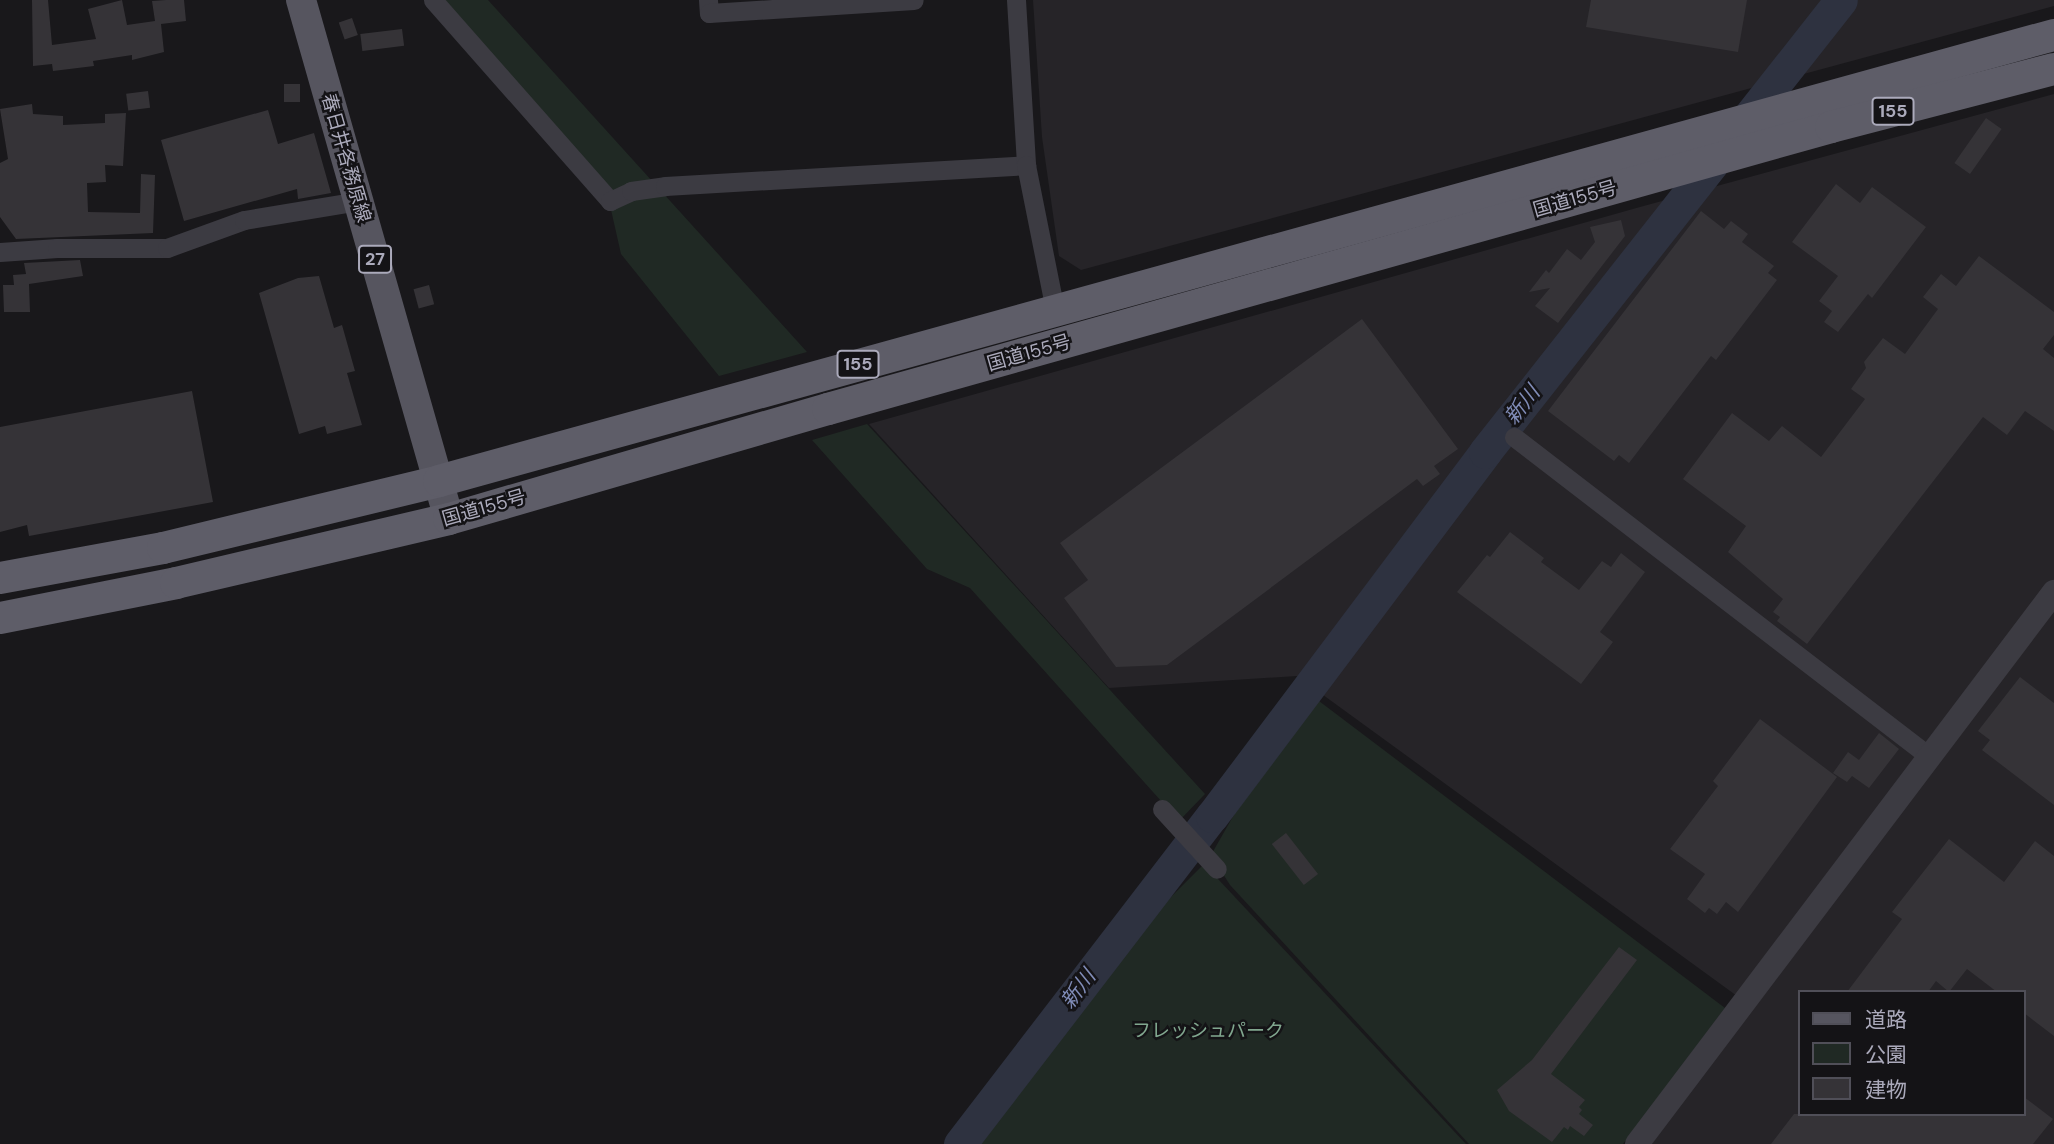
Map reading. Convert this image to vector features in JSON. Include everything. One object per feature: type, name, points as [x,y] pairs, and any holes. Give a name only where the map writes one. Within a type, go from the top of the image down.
[{"type":"highway","name":"国道155号","points":[[0,578],[163,548],[439,481],[2054,35]]},
{"type":"highway","name":"国道155号","points":[[0,618],[176,583],[449,519],[815,412],[1645,179],[2054,69]]},
{"type":"main road","name":"春日井各務原線","points":[[301,0],[449,519]]},
{"type":"street","points":[[433,0],[610,201],[631,191],[665,186],[1026,165]]},
{"type":"street","points":[[708,0],[709,13],[914,0]]},
{"type":"street","points":[[1016,0],[1026,165],[1055,310]]},
{"type":"street","points":[[0,252],[57,248],[167,248],[244,220],[359,201]]},
{"type":"street","points":[[1514,437],[1930,757]]},
{"type":"street","points":[[1637,1144],[2054,592]]},
{"type":"street","points":[[1162,809],[1217,869]]},
{"type":"shaded area","points":[[1033,0],[2054,0],[2054,6],[1081,270],[1059,256],[1042,137]]},
{"type":"shaded area","points":[[2054,94],[2054,1144],[1652,1144],[1737,996],[1297,676],[1109,688],[869,424],[1640,207]]},
{"type":"green space","points":[[438,0],[488,0],[807,352],[719,376],[621,254],[607,192]]},
{"type":"green space","points":[[867,424],[1205,794],[1179,821],[970,588],[927,569],[812,440]]},
{"type":"green space","points":[[1319,701],[1725,1008],[1623,1144],[1469,1144],[1230,885],[1211,855],[1235,813]]},
{"type":"green space","name":"フレッシュパーク","points":[[1204,864],[1466,1144],[981,1144],[1164,904]]},
{"type":"building","points":[[32,0],[48,0],[52,45],[96,39],[88,9],[122,0],[127,25],[155,21],[152,1],[166,0],[184,0],[186,21],[161,24],[164,52],[132,60],[132,55],[93,61],[94,66],[53,71],[52,64],[33,66]]},
{"type":"building","points":[[1591,0],[1747,0],[1738,52],[1586,27]]},
{"type":"building","points":[[352,18],[358,35],[345,40],[339,23]]},
{"type":"building","points":[[402,29],[404,46],[362,51],[360,34]]},
{"type":"building","points":[[284,84],[300,84],[300,102],[284,102]]},
{"type":"building","points":[[148,91],[150,108],[128,111],[126,94]]},
{"type":"building","points":[[32,104],[33,114],[63,116],[63,125],[105,123],[105,114],[126,113],[123,166],[105,165],[106,182],[87,183],[88,212],[140,213],[141,174],[155,175],[153,233],[16,239],[0,217],[0,163],[8,159],[0,109]]},
{"type":"building","points":[[268,110],[278,144],[314,133],[331,193],[298,199],[297,189],[184,221],[161,140]]},
{"type":"building","points":[[1986,118],[2002,129],[1970,174],[1954,163]]},
{"type":"building","points":[[1836,184],[1860,203],[1872,187],[1926,227],[1872,298],[1868,294],[1838,332],[1824,322],[1832,311],[1819,301],[1838,276],[1792,242]]},
{"type":"building","points":[[1701,211],[1724,229],[1731,221],[1748,234],[1742,242],[1774,266],[1768,273],[1777,280],[1716,360],[1711,356],[1629,463],[1619,455],[1614,461],[1548,411]]},
{"type":"building","points":[[1621,220],[1625,236],[1558,323],[1535,306],[1550,288],[1529,292],[1546,270],[1549,273],[1567,249],[1581,260],[1595,242],[1590,227]]},
{"type":"building","points":[[1979,256],[2054,312],[2054,335],[2043,349],[2054,358],[2054,431],[2025,411],[2007,435],[1983,417],[1807,644],[1777,621],[1780,617],[1773,612],[1783,599],[1728,552],[1746,526],[1683,479],[1732,413],[1769,441],[1782,426],[1821,457],[1865,399],[1851,389],[1866,368],[1864,362],[1883,338],[1905,354],[1938,309],[1923,297],[1941,274],[1956,286]]},
{"type":"building","points":[[80,260],[83,276],[29,284],[30,312],[4,312],[3,285],[14,285],[13,275],[26,274],[24,263]]},
{"type":"building","points":[[319,276],[334,328],[342,325],[355,371],[347,373],[362,425],[327,434],[325,426],[299,434],[259,293],[298,278]]},
{"type":"building","points":[[429,285],[434,304],[419,308],[414,289]]},
{"type":"building","points":[[1362,319],[1458,449],[1434,466],[1440,474],[1423,486],[1417,479],[1167,665],[1116,667],[1064,598],[1088,580],[1060,543]]},
{"type":"building","points":[[192,391],[213,502],[29,536],[27,525],[0,532],[0,427]]},
{"type":"building","points":[[1510,532],[1544,558],[1541,562],[1579,590],[1602,561],[1611,567],[1621,553],[1645,572],[1600,632],[1613,642],[1581,684],[1457,592]]},
{"type":"building","points":[[2020,677],[2054,703],[2054,805],[1982,750],[1990,740],[1978,731]]},
{"type":"building","points":[[1760,719],[1837,777],[1738,912],[1726,902],[1717,914],[1709,908],[1705,913],[1687,899],[1705,874],[1670,849],[1718,786],[1713,781]]},
{"type":"building","points":[[1879,733],[1899,749],[1869,788],[1852,776],[1847,782],[1833,773],[1848,752],[1859,760]]},
{"type":"building","points":[[1286,833],[1318,874],[1304,885],[1272,844]]},
{"type":"building","points":[[1949,839],[2004,882],[2035,841],[2054,856],[2054,1036],[2026,1015],[2026,990],[1994,990],[1967,969],[1951,990],[1936,981],[1929,990],[1849,990],[1902,919],[1892,912]]},
{"type":"building","points":[[1619,947],[1637,960],[1551,1074],[1585,1100],[1579,1107],[1582,1110],[1579,1114],[1593,1125],[1584,1136],[1570,1126],[1568,1130],[1564,1127],[1552,1142],[1509,1111],[1497,1090],[1532,1060]]},
{"type":"building","points":[[2026,1099],[2053,1119],[2033,1144],[1771,1144],[1794,1114],[2026,1116]]},
{"type":"waterway","name":"新川","points":[[960,1144],[1212,816],[1485,452],[1841,0]]}]
